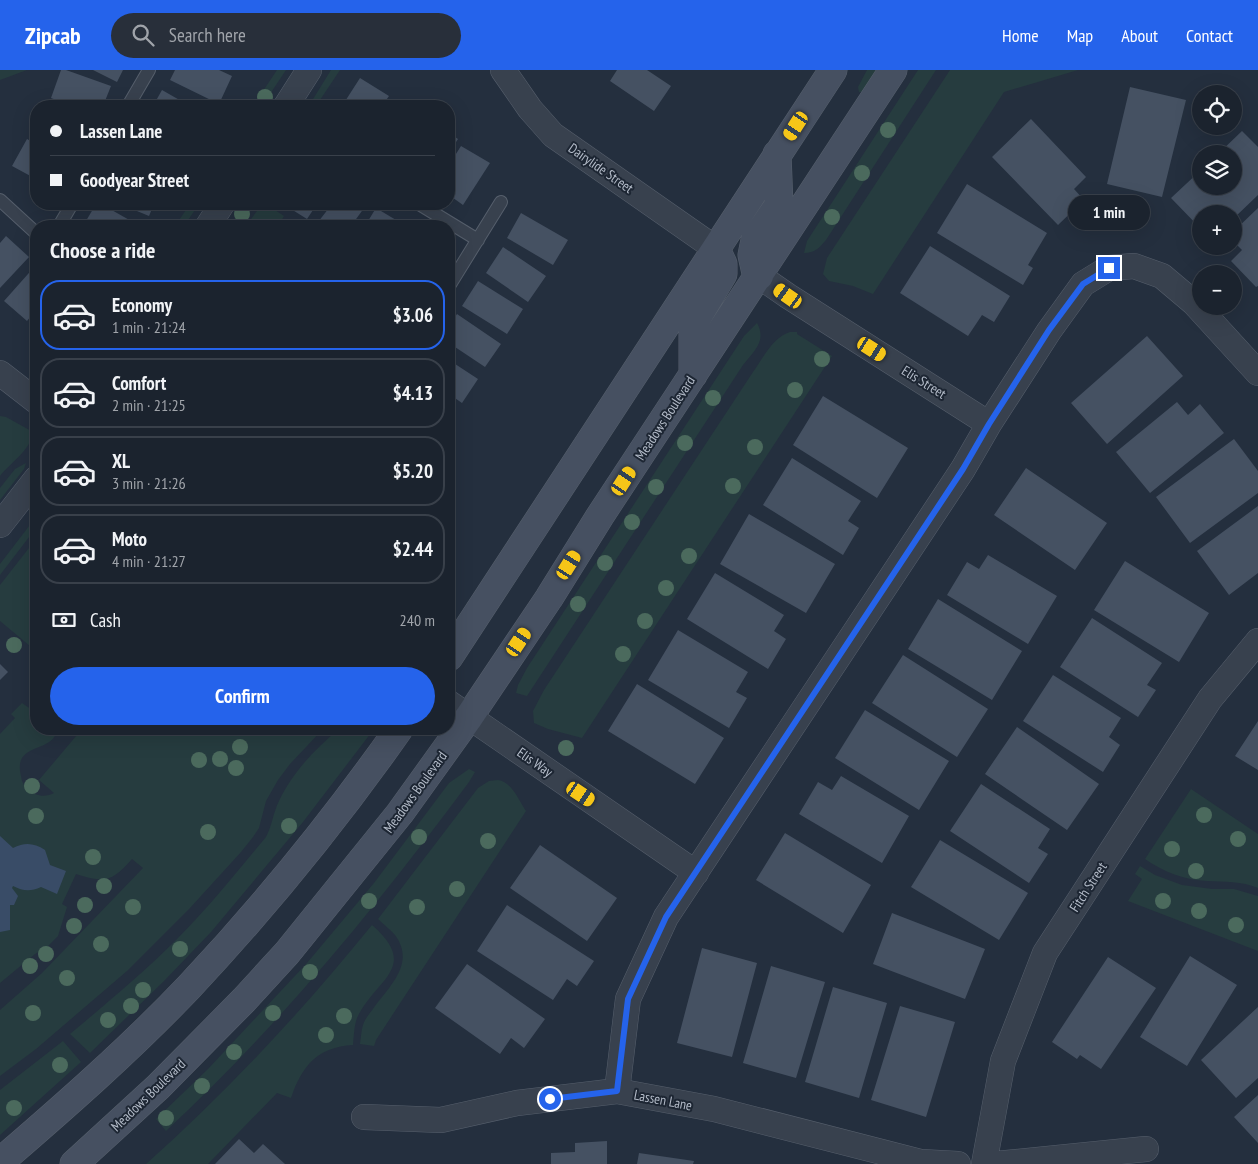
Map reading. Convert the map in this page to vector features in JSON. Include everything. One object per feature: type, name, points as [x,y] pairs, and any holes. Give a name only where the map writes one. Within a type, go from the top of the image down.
[{"type":"main road","points":[[455,648],[833,70]]},
{"type":"main road","name":"Meadows Boulevard","points":[[459,710],[549,598],[600,516],[893,70]]},
{"type":"main road","points":[[759,276],[756,273],[752,255],[754,240],[779,204],[777,154]]},
{"type":"main road","points":[[693,376],[693,324],[723,274],[723,264],[716,249]]},
{"type":"main road","points":[[0,1162],[110,1064],[188,988],[305,855],[395,735]]},
{"type":"main road","name":"Meadows Boulevard","points":[[74,1164],[158,1087],[244,1000],[287,953],[400,813],[445,735]]},
{"type":"street","points":[[290,100],[309,70]]},
{"type":"street","name":"Dairylide Street","points":[[503,70],[530,109],[553,135],[716,249]]},
{"type":"street","points":[[617,1091],[628,999],[666,917],[963,469],[989,424],[1049,330],[1083,284],[1109,268],[1134,266],[1162,276],[1194,302],[1258,372]]},
{"type":"street","name":"Elis Street","points":[[759,276],[989,424]]},
{"type":"street","points":[[0,373],[30,396]]},
{"type":"street","points":[[0,525],[30,487]]},
{"type":"street","name":"Fitch Street","points":[[984,1164],[1003,1061],[1045,953],[1210,699],[1258,641]]},
{"type":"street","name":"Elis Way","points":[[459,710],[696,873]]},
{"type":"street","name":"Lassen Lane","points":[[364,1117],[441,1120],[517,1103],[617,1091],[714,1109],[921,1162],[958,1164]]},
{"type":"street","points":[[996,1164],[1146,1149]]},
{"type":"lane","points":[[132,100],[149,70]]},
{"type":"lane","points":[[0,200],[30,228]]},
{"type":"lane","points":[[455,276],[501,202]]},
{"type":"lane","points":[[429,210],[445,220]]},
{"type":"lane","points":[[455,226],[478,240]]},
{"type":"green space","points":[[0,70],[27,70],[0,80]]},
{"type":"green space","points":[[277,70],[286,70],[266,100],[257,100]]},
{"type":"green space","points":[[331,70],[340,70],[320,100],[312,100]]},
{"type":"green space","points":[[867,70],[877,70],[863,92],[859,92],[858,87]]},
{"type":"green space","points":[[918,70],[936,70],[826,240],[816,250],[804,253],[807,241]]},
{"type":"green space","points":[[950,70],[1078,70],[1004,92],[873,294],[853,286],[829,281],[823,274],[827,258]]},
{"type":"green space","points":[[186,210],[195,210],[188,220],[179,220]]},
{"type":"green space","points":[[240,210],[249,210],[242,220],[234,220]]},
{"type":"green space","points":[[258,210],[275,210],[284,216],[282,220],[250,220]]},
{"type":"green space","points":[[757,323],[761,335],[758,346],[743,365],[527,696],[516,693],[527,668],[744,336]]},
{"type":"green space","points":[[790,332],[797,332],[797,334],[832,356],[582,738],[548,729],[534,723],[533,711],[544,690],[773,343]]},
{"type":"green space","points":[[0,416],[6,417],[30,430],[30,441],[0,476]]},
{"type":"green space","points":[[26,463],[24,469],[0,500],[0,488],[15,469]]},
{"type":"green space","points":[[30,525],[30,536],[0,575],[0,564]]},
{"type":"green space","points":[[30,547],[30,646],[0,621],[0,585]]},
{"type":"green space","points":[[22,703],[30,709],[30,735],[56,735],[49,742],[28,752],[23,757],[20,765],[22,782],[25,787],[35,794],[43,796],[54,793],[39,780],[77,735],[317,735],[278,780],[266,801],[259,828],[253,837],[190,908],[127,971],[36,1049],[0,1076],[0,1010],[42,973],[143,868],[132,859],[119,872],[107,878],[94,879],[76,874],[62,904],[67,907],[58,936],[47,947],[35,954],[0,983],[0,734],[15,718],[11,714]]},
{"type":"green space","points":[[332,735],[369,735],[303,822],[211,932],[90,1053],[70,1034],[151,964],[212,902],[266,837],[284,791],[297,771]]},
{"type":"green space","points":[[469,769],[475,772],[469,782],[363,919],[288,1007],[208,1091],[166,1131],[156,1119],[208,1069],[307,963],[374,883],[449,783]]},
{"type":"green space","points":[[489,781],[503,781],[511,788],[526,811],[376,1040],[374,1046],[360,1044],[365,1020],[394,981],[402,964],[403,954],[401,945],[395,935],[378,919],[478,788]]},
{"type":"green space","points":[[1191,789],[1258,834],[1258,888],[1239,883],[1182,877],[1159,868],[1145,859]]},
{"type":"green space","points":[[1140,866],[1155,875],[1182,885],[1212,889],[1234,889],[1258,896],[1258,951],[1128,901],[1142,879],[1135,874]]},
{"type":"green space","points":[[372,925],[386,940],[393,952],[394,963],[390,973],[357,1018],[353,1045],[320,1054],[300,1076],[291,1098],[277,1093],[208,1164],[146,1164],[206,1108],[264,1049]]},
{"type":"green space","points":[[63,1041],[81,1062],[0,1135],[0,1090]]},
{"type":"water","points":[[0,836],[13,848],[25,844],[45,850],[50,865],[66,871],[57,894],[41,887],[27,890],[13,886],[12,888],[18,896],[14,905],[10,905],[10,930],[0,932]]},
{"type":"building","points":[[61,70],[66,70],[111,86],[105,100],[56,100],[51,98]]},
{"type":"building","points":[[93,70],[123,70],[117,82]]},
{"type":"building","points":[[175,70],[219,70],[232,76],[221,100],[211,100],[170,80]]},
{"type":"building","points":[[617,70],[647,70],[671,86],[654,111],[610,81]]},
{"type":"building","points":[[360,78],[389,96],[386,100],[346,100]]},
{"type":"building","points":[[1130,87],[1186,100],[1162,197],[1107,184]]},
{"type":"building","points":[[162,90],[180,100],[156,100]]},
{"type":"building","points":[[1031,119],[1086,177],[1074,189],[1084,200],[1058,225],[992,157]]},
{"type":"building","points":[[1242,131],[1258,147],[1258,195],[1242,210],[1242,205],[1192,205],[1192,220],[1171,198],[1192,178],[1192,195],[1242,195],[1242,145],[1227,145],[1238,135],[1242,135]]},
{"type":"building","points":[[27,139],[30,141],[30,176],[12,166]]},
{"type":"building","points":[[461,146],[490,163],[463,205],[455,199],[455,156]]},
{"type":"building","points":[[967,184],[1047,233],[1028,265],[1033,268],[1023,285],[937,233]]},
{"type":"building","points":[[1258,208],[1258,286],[1256,287],[1242,272],[1242,265],[1235,265],[1231,261],[1237,255],[1242,255],[1242,223]]},
{"type":"building","points":[[92,210],[112,210],[129,220],[87,220]]},
{"type":"building","points":[[134,210],[152,210],[149,216]]},
{"type":"building","points":[[293,210],[313,210],[307,219]]},
{"type":"building","points":[[327,210],[363,210],[355,220],[320,220]]},
{"type":"building","points":[[375,210],[379,210],[396,220],[369,220]]},
{"type":"building","points":[[521,213],[568,240],[553,265],[507,238]]},
{"type":"building","points":[[6,236],[29,257],[0,288],[0,243]]},
{"type":"building","points":[[930,246],[1010,296],[994,322],[982,315],[968,336],[900,293]]},
{"type":"building","points":[[503,247],[546,276],[528,302],[486,273]]},
{"type":"building","points":[[30,272],[30,317],[27,321],[4,301]]},
{"type":"building","points":[[478,281],[523,309],[507,334],[462,306]]},
{"type":"building","points":[[457,314],[501,344],[485,367],[455,347],[455,317]]},
{"type":"building","points":[[1147,336],[1183,376],[1107,444],[1071,403]]},
{"type":"building","points":[[455,364],[478,379],[462,403],[455,398]]},
{"type":"building","points":[[823,396],[908,448],[877,498],[793,445]]},
{"type":"building","points":[[1177,402],[1188,415],[1200,404],[1224,433],[1150,493],[1116,452]]},
{"type":"building","points":[[1234,439],[1258,471],[1258,493],[1190,543],[1156,497]]},
{"type":"building","points":[[792,458],[861,501],[848,521],[859,528],[843,555],[763,505]]},
{"type":"building","points":[[1026,468],[1107,523],[1075,570],[994,515]]},
{"type":"building","points":[[1258,506],[1258,573],[1229,595],[1197,551]]},
{"type":"building","points":[[749,514],[835,564],[806,613],[720,564]]},
{"type":"building","points":[[988,555],[1057,596],[1028,644],[947,595],[967,562],[979,569]]},
{"type":"building","points":[[1125,561],[1209,613],[1179,662],[1094,610]]},
{"type":"building","points":[[715,573],[784,615],[774,631],[786,639],[768,669],[687,619]]},
{"type":"building","points":[[938,599],[1022,651],[992,700],[908,649]]},
{"type":"building","points":[[1092,618],[1162,663],[1147,685],[1156,690],[1138,717],[1060,667]]},
{"type":"building","points":[[678,630],[748,672],[736,692],[747,698],[729,728],[648,680]]},
{"type":"building","points":[[903,655],[988,709],[957,757],[872,703]]},
{"type":"building","points":[[0,664],[8,672],[0,680]]},
{"type":"building","points":[[1053,675],[1121,718],[1109,737],[1120,745],[1103,772],[1023,721]]},
{"type":"building","points":[[637,684],[724,738],[695,784],[608,731]]},
{"type":"building","points":[[865,710],[949,761],[919,810],[835,758]]},
{"type":"building","points":[[1258,721],[1258,770],[1235,756]]},
{"type":"building","points":[[1017,727],[1099,784],[1067,830],[985,774]]},
{"type":"building","points":[[841,776],[909,816],[882,863],[799,814],[818,782],[832,790]]},
{"type":"building","points":[[981,784],[1050,829],[1038,848],[1048,854],[1029,883],[950,831]]},
{"type":"building","points":[[785,833],[871,885],[843,933],[756,880]]},
{"type":"building","points":[[940,840],[1028,893],[999,940],[911,887]]},
{"type":"building","points":[[540,845],[617,898],[587,941],[510,888]]},
{"type":"building","points":[[507,905],[594,961],[577,986],[567,979],[553,1000],[477,951]]},
{"type":"building","points":[[892,913],[985,949],[965,999],[873,964]]},
{"type":"building","points":[[702,948],[757,963],[732,1057],[677,1043]]},
{"type":"building","points":[[1190,956],[1237,985],[1187,1066],[1140,1037]]},
{"type":"building","points":[[1108,957],[1156,988],[1101,1069],[1080,1055],[1077,1059],[1052,1042]]},
{"type":"building","points":[[467,964],[545,1019],[524,1048],[511,1038],[500,1054],[435,1008]]},
{"type":"building","points":[[771,966],[825,982],[796,1078],[743,1063]]},
{"type":"building","points":[[833,987],[887,1003],[859,1098],[805,1082]]},
{"type":"building","points":[[900,1006],[955,1022],[926,1117],[871,1100]]},
{"type":"building","points":[[1258,1007],[1258,1078],[1236,1098],[1201,1060]]},
{"type":"building","points":[[1258,1095],[1258,1143],[1234,1117]]},
{"type":"building","points":[[239,1139],[254,1153],[263,1144],[285,1164],[215,1164]]},
{"type":"building","points":[[607,1141],[607,1164],[551,1164],[551,1153],[575,1152],[575,1143]]},
{"type":"building","points":[[639,1153],[694,1161],[693,1164],[637,1164]]},
{"type":"route","points":[[550,1099],[617,1091],[628,999],[666,917],[963,469],[989,424],[1049,330],[1083,284],[1109,268]]}]
